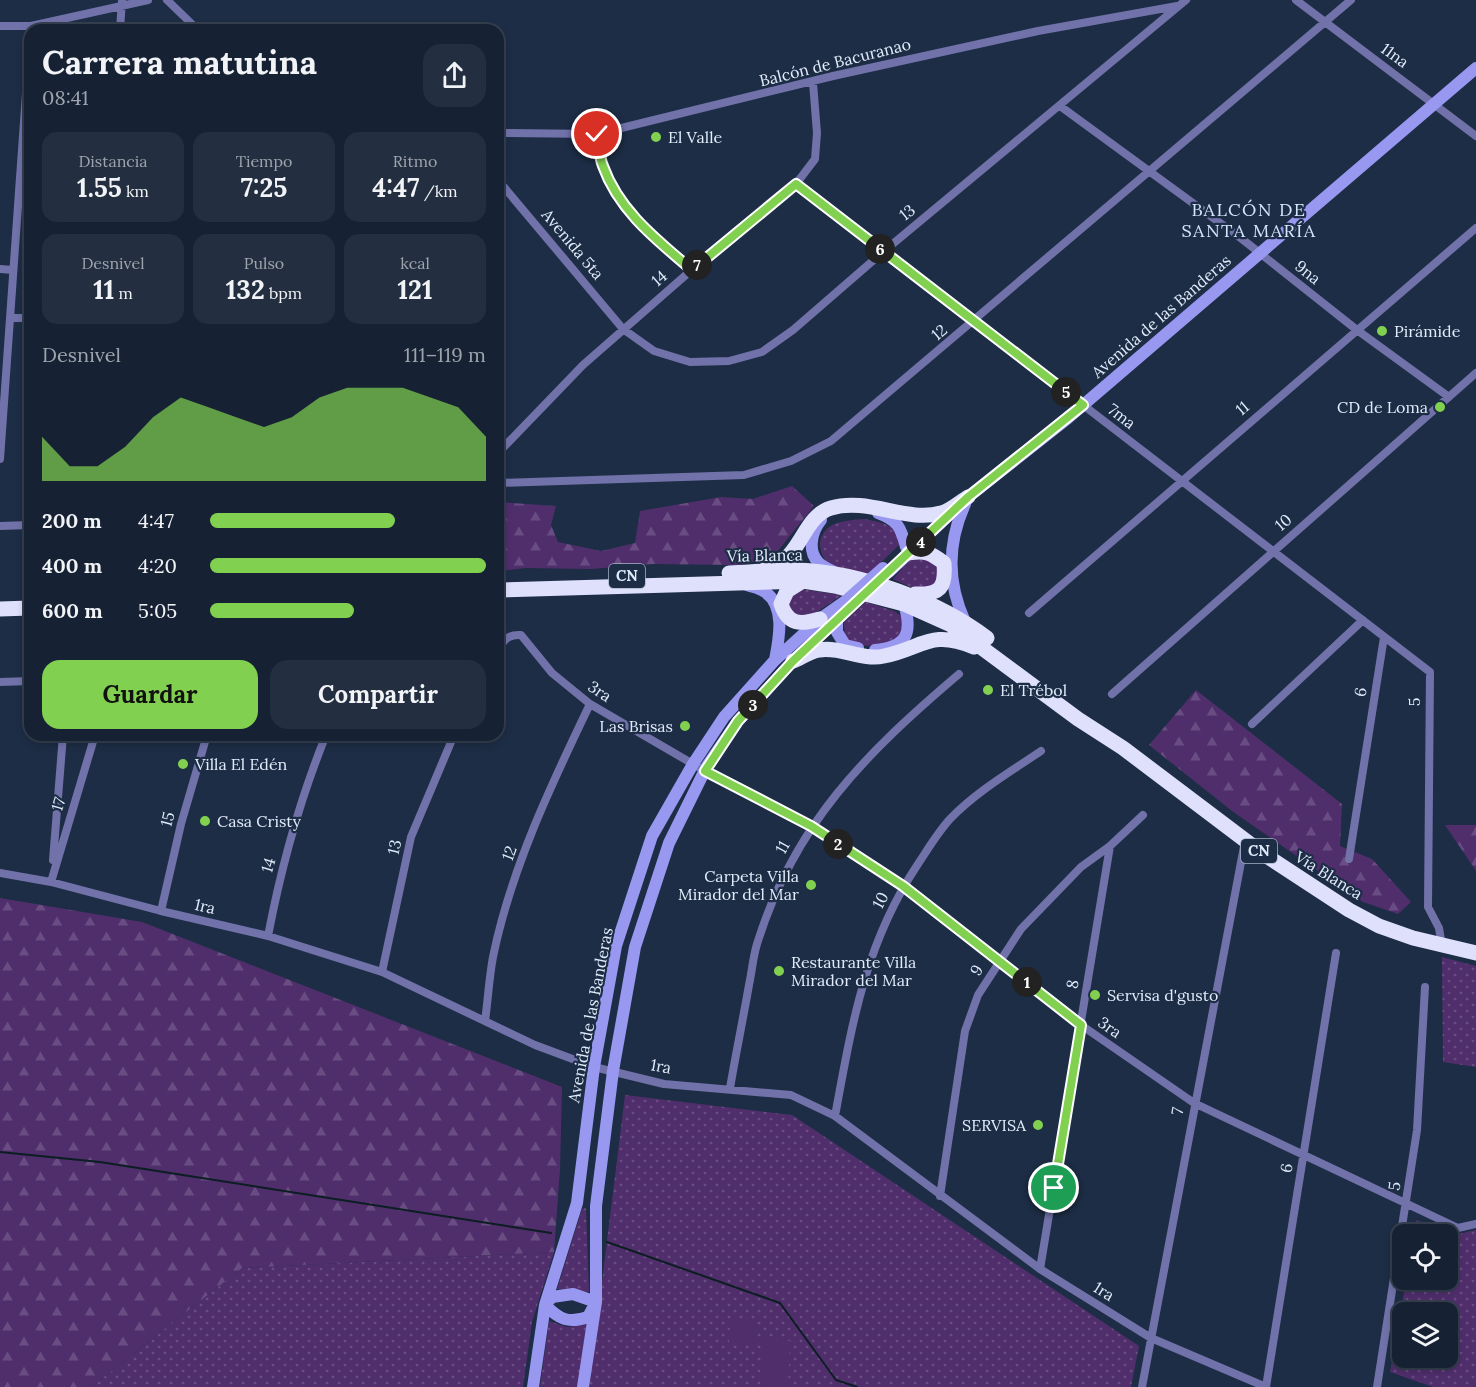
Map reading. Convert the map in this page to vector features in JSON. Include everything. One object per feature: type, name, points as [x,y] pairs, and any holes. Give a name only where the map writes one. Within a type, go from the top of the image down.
[{"type":"highway","points":[[757,572],[783,561],[797,546],[814,519],[830,508],[857,504],[916,513],[940,513],[968,497]]},
{"type":"highway","points":[[907,599],[936,592],[945,580],[944,563],[933,554],[922,550],[908,550]]},
{"type":"highway","name":"Vía Blanca","points":[[504,582],[800,570],[842,577],[965,622],[1083,713],[1094,727]]},
{"type":"highway","points":[[802,581],[787,591],[781,604],[784,614],[792,622],[803,624],[820,619]]},
{"type":"highway","name":"Vía Blanca","points":[[504,590],[802,581],[907,599],[951,625],[1078,719],[1094,727],[1245,841],[1349,910],[1379,926],[1442,946],[1476,953]]},
{"type":"highway","points":[[0,599],[24,598]]},
{"type":"highway","points":[[0,609],[24,608]]},
{"type":"highway","points":[[793,661],[818,650],[841,651],[864,657],[883,657],[920,642],[940,639],[962,642],[995,656]]},
{"type":"highway","points":[[1442,946],[1476,962]]},
{"type":"main road","name":"Avenida de las Banderas","points":[[532,1387],[545,1305],[577,1203],[594,1067],[616,946],[652,836],[693,764],[724,717],[775,660],[820,619],[852,600],[968,497],[1083,405],[1476,68]]},
{"type":"main road","points":[[965,622],[956,603],[951,559],[956,525],[968,497]]},
{"type":"main road","points":[[842,577],[818,562],[812,549],[813,533],[819,522],[832,513],[876,512],[893,518],[902,528],[908,550]]},
{"type":"main road","points":[[741,583],[765,591],[774,603],[779,617],[780,635],[775,660]]},
{"type":"main road","points":[[837,620],[837,632],[844,645],[866,651],[886,649],[902,641],[909,632],[907,599]]},
{"type":"main road","name":"Avenida de las Banderas","points":[[583,1387],[596,1302],[596,1206],[614,1071],[635,947],[669,843],[705,771],[738,721],[793,661],[837,620],[852,600]]},
{"type":"main road","points":[[573,1294],[596,1302],[588,1317],[575,1322],[563,1320],[545,1305],[552,1297],[573,1294]]},
{"type":"street","points":[[46,24],[122,3],[148,0]]},
{"type":"street","points":[[167,0],[192,24]]},
{"type":"street","name":"13","points":[[623,328],[654,351],[690,362],[729,361],[762,352],[793,330],[883,252],[1186,0]]},
{"type":"street","name":"11na","points":[[1296,0],[1476,136]]},
{"type":"street","name":"12","points":[[504,483],[744,475],[791,461],[831,441],[975,322],[1352,0]]},
{"type":"street","points":[[120,24],[122,3]]},
{"type":"street","name":"Balcón de Bacuranao","points":[[504,133],[597,134],[813,83],[833,76],[1038,31],[1178,6]]},
{"type":"street","points":[[0,26],[24,28]]},
{"type":"street","name":"14","points":[[504,447],[583,365],[623,328],[796,184],[814,159],[817,132],[813,83]]},
{"type":"street","name":"9na","points":[[1060,106],[1449,397]]},
{"type":"street","points":[[0,459],[3,375],[10,318],[24,124]]},
{"type":"street","points":[[597,134],[603,166],[622,204],[652,236],[692,270]]},
{"type":"street","name":"7ma","points":[[796,184],[1430,672]]},
{"type":"street","name":"Avenida 5ta","points":[[504,187],[623,328]]},
{"type":"street","name":"11","points":[[1029,613],[1476,228]]},
{"type":"street","points":[[0,269],[14,270]]},
{"type":"street","points":[[10,318],[24,318]]},
{"type":"street","name":"10","points":[[1112,694],[1476,373]]},
{"type":"street","points":[[0,526],[24,525]]},
{"type":"street","points":[[1252,724],[1363,620]]},
{"type":"street","name":"3ra","points":[[504,641],[513,634],[520,635],[552,673],[590,704],[705,771],[811,826],[903,886],[1081,1025],[1194,1103],[1406,1206],[1458,1228],[1476,1224]]},
{"type":"street","name":"6","points":[[1349,859],[1384,636]]},
{"type":"street","name":"5","points":[[1430,672],[1428,907],[1439,928],[1442,946]]},
{"type":"street","name":"11","points":[[730,1088],[756,947],[777,887],[811,826],[860,764],[884,738],[959,674]]},
{"type":"street","points":[[0,681],[24,681]]},
{"type":"street","name":"12","points":[[485,1021],[493,957],[516,877],[549,789],[590,704]]},
{"type":"street","points":[[51,882],[63,741]]},
{"type":"street","name":"17","points":[[51,882],[92,741]]},
{"type":"street","name":"15","points":[[161,911],[181,824],[205,741]]},
{"type":"street","name":"14","points":[[268,936],[278,884],[324,741]]},
{"type":"street","name":"13","points":[[382,972],[411,837],[451,741]]},
{"type":"street","name":"10","points":[[835,1116],[855,1009],[865,972],[878,937],[903,886],[949,820],[984,790],[1041,751]]},
{"type":"street","name":"9","points":[[940,1196],[965,1030],[978,995],[1021,929],[1049,898],[1081,867],[1110,846],[1143,815]]},
{"type":"street","name":"7","points":[[1142,1387],[1245,841]]},
{"type":"street","name":"8","points":[[1041,1269],[1110,846]]},
{"type":"street","name":"1ra","points":[[0,873],[51,882],[268,936],[382,972],[535,1046],[594,1067],[664,1084],[791,1095],[835,1116],[1041,1269],[1151,1338],[1266,1387]]},
{"type":"street","name":"6","points":[[1266,1387],[1336,953]]},
{"type":"street","name":"5","points":[[1377,1387],[1418,1130],[1425,987]]},
{"type":"green space","points":[[792,486],[814,506],[773,557],[738,565],[653,564],[591,569],[526,568],[504,570],[504,502],[556,506],[551,525],[558,542],[601,551],[635,543],[640,511],[721,497],[753,499]]},
{"type":"green space","points":[[865,519],[883,523],[892,528],[901,543],[867,576],[829,564],[820,549],[821,538],[828,528],[836,523]]},
{"type":"green space","points":[[921,557],[939,564],[936,588],[915,589],[893,579],[912,558]]},
{"type":"green space","points":[[801,589],[842,595],[805,620],[788,612],[789,596]]},
{"type":"green space","points":[[866,602],[894,611],[904,618],[900,638],[886,644],[872,646],[845,639],[844,622]]},
{"type":"green space","points":[[1196,690],[1342,804],[1340,846],[1372,859],[1411,902],[1398,914],[1363,902],[1232,811],[1149,745]]},
{"type":"green space","points":[[1445,825],[1476,825],[1476,871]]},
{"type":"green space","points":[[0,898],[142,922],[562,1087],[560,1169],[554,1252],[242,1268],[91,1387],[0,1387]]},
{"type":"green space","points":[[1442,957],[1476,966],[1476,1067],[1443,1062]]},
{"type":"green space","points":[[625,1095],[792,1115],[1139,1346],[1131,1387],[589,1387]]},
{"type":"green space","points":[[586,1208],[589,1292],[557,1289],[582,1209]]},
{"type":"green space","points":[[1416,1220],[1428,1224],[1415,1224]]},
{"type":"green space","points":[[1476,1230],[1476,1387],[1433,1387],[1390,1372],[1392,1360],[1392,1368],[1458,1368],[1458,1302],[1402,1302],[1404,1290],[1458,1290],[1458,1234]]},
{"type":"green space","points":[[554,1252],[532,1322],[523,1387],[91,1387],[242,1268]]},
{"type":"green space","points":[[730,1319],[757,1320],[756,1343],[729,1342]]},
{"type":"green space","points":[[549,1321],[567,1327],[587,1324],[578,1387],[540,1387]]},
{"type":"green space","points":[[762,1339],[790,1341],[788,1387],[760,1387]]},
{"type":"waterway","points":[[0,1152],[100,1162],[551,1233]]},
{"type":"waterway","points":[[607,1242],[780,1303],[836,1380],[857,1387]]},
{"type":"place","name":"El Valle","points":[[656,137]]},
{"type":"place","name":"Pirámide","points":[[1382,331]]},
{"type":"place","name":"CD de Loma","points":[[1440,407]]},
{"type":"place","name":"El Trébol","points":[[988,690]]},
{"type":"place","name":"Las Brisas","points":[[685,726]]},
{"type":"place","name":"Villa El Edén","points":[[183,764]]},
{"type":"place","name":"Casa Cristy","points":[[205,821]]},
{"type":"place","name":"Carpeta Villa Mirador del Mar","points":[[811,885]]},
{"type":"place","name":"Restaurante Villa Mirador del Mar","points":[[779,971]]},
{"type":"place","name":"Servisa d'gusto","points":[[1095,995]]},
{"type":"place","name":"SERVISA","points":[[1038,1125]]},
{"type":"district","name":"BALCÓN DE SANTA MARÍA","points":[[1249,220]]},
{"type":"route","points":[[597,134],[603,166],[622,204],[652,236],[692,270],[735,232],[796,184],[1083,405],[968,497],[793,661],[738,721],[705,771],[811,826],[903,886],[1081,1025],[1054,1188]]}]
